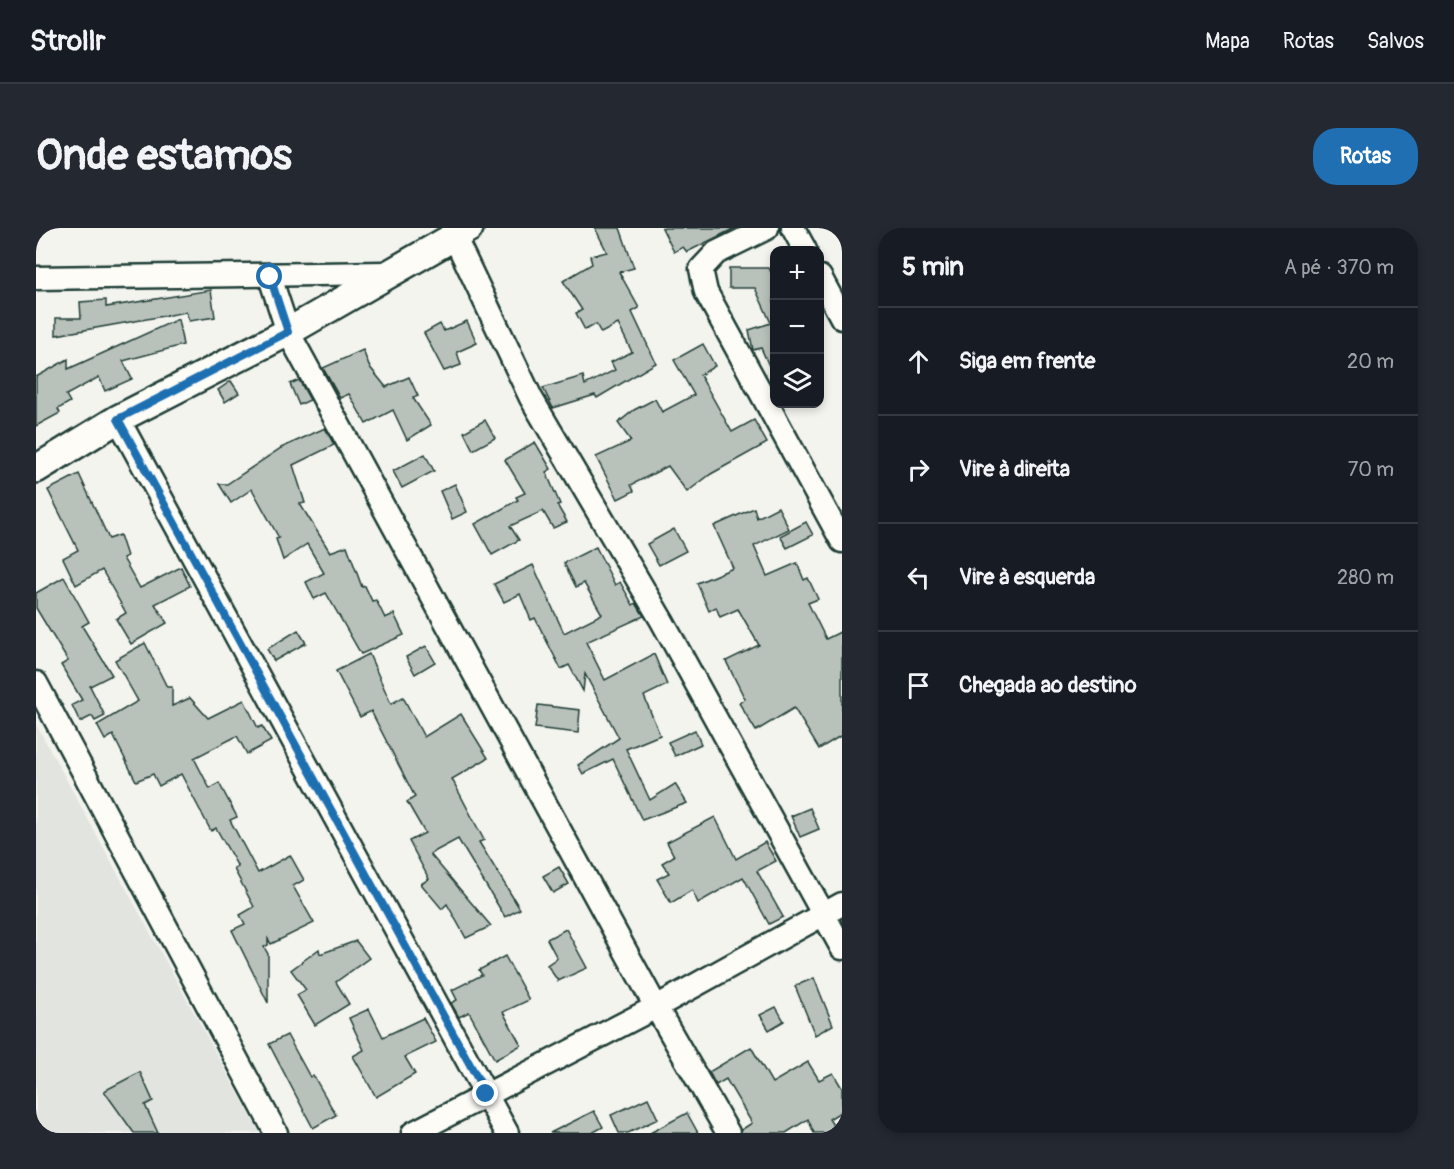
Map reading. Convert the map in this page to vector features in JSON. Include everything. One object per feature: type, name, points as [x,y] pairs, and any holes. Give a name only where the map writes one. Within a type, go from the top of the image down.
[{"type":"street","points":[[767,228],[717,253],[701,268],[706,292],[842,541]]},
{"type":"street","points":[[793,228],[803,246]]},
{"type":"street","points":[[36,469],[118,419],[288,332],[386,273],[462,232],[531,398],[833,909],[842,948]]},
{"type":"street","points":[[36,278],[270,277],[386,273]]},
{"type":"street","points":[[270,277],[288,332],[656,1007],[728,1133]]},
{"type":"street","points":[[824,286],[842,318]]},
{"type":"street","points":[[118,419],[507,1133]]},
{"type":"street","points":[[36,683],[276,1133]]},
{"type":"street","points":[[413,1133],[656,1007],[833,909]]},
{"type":"shaded area","points":[[36,724],[260,1133],[36,1133]]},
{"type":"building","points":[[595,228],[620,228],[634,268],[619,272],[639,308],[632,312],[656,363],[597,398],[595,395],[553,408],[543,388],[583,376],[585,385],[615,370],[611,362],[632,352],[618,324],[601,333],[596,324],[585,330],[576,313],[582,310],[563,281],[592,264],[590,256],[607,252]]},
{"type":"building","points":[[662,228],[735,228],[687,252],[683,247],[674,252]]},
{"type":"building","points":[[729,268],[769,268],[770,321],[755,288],[729,288]]},
{"type":"building","points":[[211,290],[215,317],[189,321],[186,312],[56,335],[56,318],[81,318],[80,302],[106,300],[106,307]]},
{"type":"building","points":[[178,319],[183,345],[123,361],[132,379],[105,391],[99,377],[66,395],[70,402],[58,409],[60,413],[36,426],[36,377],[68,359],[68,369]]},
{"type":"building","points":[[467,321],[477,343],[457,352],[461,365],[444,371],[424,333],[440,324],[444,331]]},
{"type":"building","points":[[770,323],[770,368],[761,348],[753,350],[749,330]]},
{"type":"building","points":[[703,344],[715,366],[700,375],[732,432],[754,420],[767,443],[711,474],[687,492],[668,466],[631,485],[634,491],[618,499],[596,457],[631,441],[618,423],[634,410],[655,399],[662,412],[694,395],[674,360]]},
{"type":"building","points":[[363,350],[369,366],[386,387],[409,377],[418,396],[413,398],[431,425],[407,440],[393,410],[366,424],[349,394],[340,398],[323,368]]},
{"type":"building","points":[[299,380],[310,400],[299,405],[290,384]]},
{"type":"building","points":[[231,381],[239,393],[225,402],[218,390]]},
{"type":"building","points":[[485,420],[495,438],[473,450],[464,432]]},
{"type":"building","points":[[325,428],[334,445],[293,465],[305,503],[300,504],[330,552],[347,546],[362,587],[365,586],[372,601],[376,600],[385,618],[394,614],[404,635],[361,654],[326,593],[314,599],[306,582],[324,573],[307,544],[283,560],[276,539],[279,538],[252,489],[231,503],[219,484],[227,484],[281,448]]},
{"type":"building","points":[[535,442],[551,469],[546,472],[560,504],[557,505],[567,522],[553,528],[543,511],[510,526],[519,540],[492,555],[475,524],[518,500],[516,497],[525,493],[505,460]]},
{"type":"building","points":[[425,454],[434,471],[402,488],[393,471]]},
{"type":"building","points":[[79,474],[109,539],[120,535],[127,556],[123,558],[140,588],[181,567],[190,586],[155,604],[167,623],[131,644],[116,619],[126,613],[102,570],[76,585],[63,558],[78,550],[48,490]]},
{"type":"building","points":[[455,484],[467,512],[452,519],[440,491]]},
{"type":"building","points":[[778,507],[789,529],[754,546],[767,576],[797,563],[804,580],[808,578],[818,599],[808,603],[826,639],[842,631],[842,735],[819,749],[794,708],[756,731],[739,703],[745,699],[726,661],[759,645],[738,609],[720,617],[716,607],[709,611],[697,583],[733,568],[714,526],[754,508],[757,518]]},
{"type":"building","points":[[806,522],[813,535],[787,548],[780,536]]},
{"type":"building","points":[[674,529],[686,551],[659,565],[647,544]]},
{"type":"building","points":[[596,547],[615,585],[620,582],[633,605],[636,603],[644,616],[586,642],[605,680],[654,654],[667,685],[644,696],[660,735],[626,749],[650,800],[675,784],[687,803],[642,820],[613,759],[583,774],[578,765],[619,738],[585,674],[583,691],[569,665],[561,669],[535,618],[531,620],[520,594],[504,602],[494,584],[533,565],[564,633],[602,614],[584,583],[576,587],[564,563]]},
{"type":"building","points":[[64,577],[89,622],[82,626],[112,675],[90,686],[105,716],[95,721],[92,716],[80,722],[72,705],[82,700],[61,665],[68,661],[36,608],[36,593]]},
{"type":"building","points":[[298,630],[306,643],[274,661],[267,649]]},
{"type":"building","points":[[145,643],[167,687],[172,687],[172,706],[190,698],[208,718],[244,700],[258,728],[262,726],[271,741],[247,754],[237,736],[194,758],[210,789],[219,783],[237,817],[230,820],[258,873],[290,855],[304,880],[293,886],[314,923],[271,944],[268,939],[268,945],[264,947],[268,954],[268,1003],[232,930],[245,924],[240,915],[254,907],[234,869],[238,867],[216,828],[211,831],[181,774],[159,786],[153,774],[136,781],[113,735],[105,740],[97,725],[138,701],[115,660]]},
{"type":"building","points":[[426,646],[435,662],[415,674],[406,657]]},
{"type":"building","points":[[369,654],[391,704],[403,697],[424,737],[461,714],[488,758],[452,779],[484,840],[479,842],[520,909],[505,917],[458,839],[430,854],[491,926],[466,938],[447,904],[442,909],[421,884],[429,879],[409,841],[425,833],[407,802],[415,797],[371,711],[360,717],[336,671]]},
{"type":"building","points":[[538,705],[580,710],[578,733],[535,728]]},
{"type":"building","points":[[695,730],[701,744],[675,756],[668,742]]},
{"type":"building","points":[[810,808],[819,829],[800,837],[791,816]]},
{"type":"building","points":[[715,817],[736,859],[765,842],[776,861],[757,871],[783,917],[769,924],[743,877],[698,903],[692,890],[671,903],[657,879],[669,873],[662,863],[674,856],[667,842]]},
{"type":"building","points":[[559,867],[569,884],[553,893],[543,876]]},
{"type":"building","points":[[566,929],[587,968],[558,981],[547,965],[557,958],[547,939]]},
{"type":"building","points":[[356,941],[369,958],[336,982],[349,1004],[315,1025],[297,995],[306,990],[291,970],[319,949],[320,954]]},
{"type":"building","points":[[505,956],[529,1000],[503,1012],[521,1045],[495,1060],[469,1012],[459,1017],[451,1003],[457,1000],[452,990],[482,975],[479,970]]},
{"type":"building","points":[[814,978],[833,1025],[815,1035],[795,986]]},
{"type":"building","points":[[776,1007],[784,1021],[769,1030],[760,1015]]},
{"type":"building","points":[[369,1009],[383,1037],[423,1018],[436,1042],[405,1057],[415,1074],[376,1097],[353,1056],[364,1050],[349,1018]]},
{"type":"building","points":[[287,1035],[310,1077],[313,1075],[336,1115],[313,1128],[269,1044]]},
{"type":"building","points":[[751,1047],[772,1083],[808,1062],[819,1080],[833,1073],[842,1088],[842,1111],[829,1119],[838,1133],[814,1133],[808,1119],[786,1133],[741,1133],[741,1130],[752,1123],[726,1079],[716,1085],[709,1072]]},
{"type":"building","points":[[140,1072],[153,1101],[145,1105],[158,1133],[134,1133],[104,1091]]},
{"type":"building","points":[[648,1098],[658,1119],[628,1133],[619,1133],[611,1115]]},
{"type":"building","points":[[594,1111],[603,1127],[592,1133],[550,1133]]},
{"type":"building","points":[[687,1113],[698,1133],[650,1133]]},
{"type":"route","points":[[270,277],[288,332],[118,419],[486,1094]]}]
